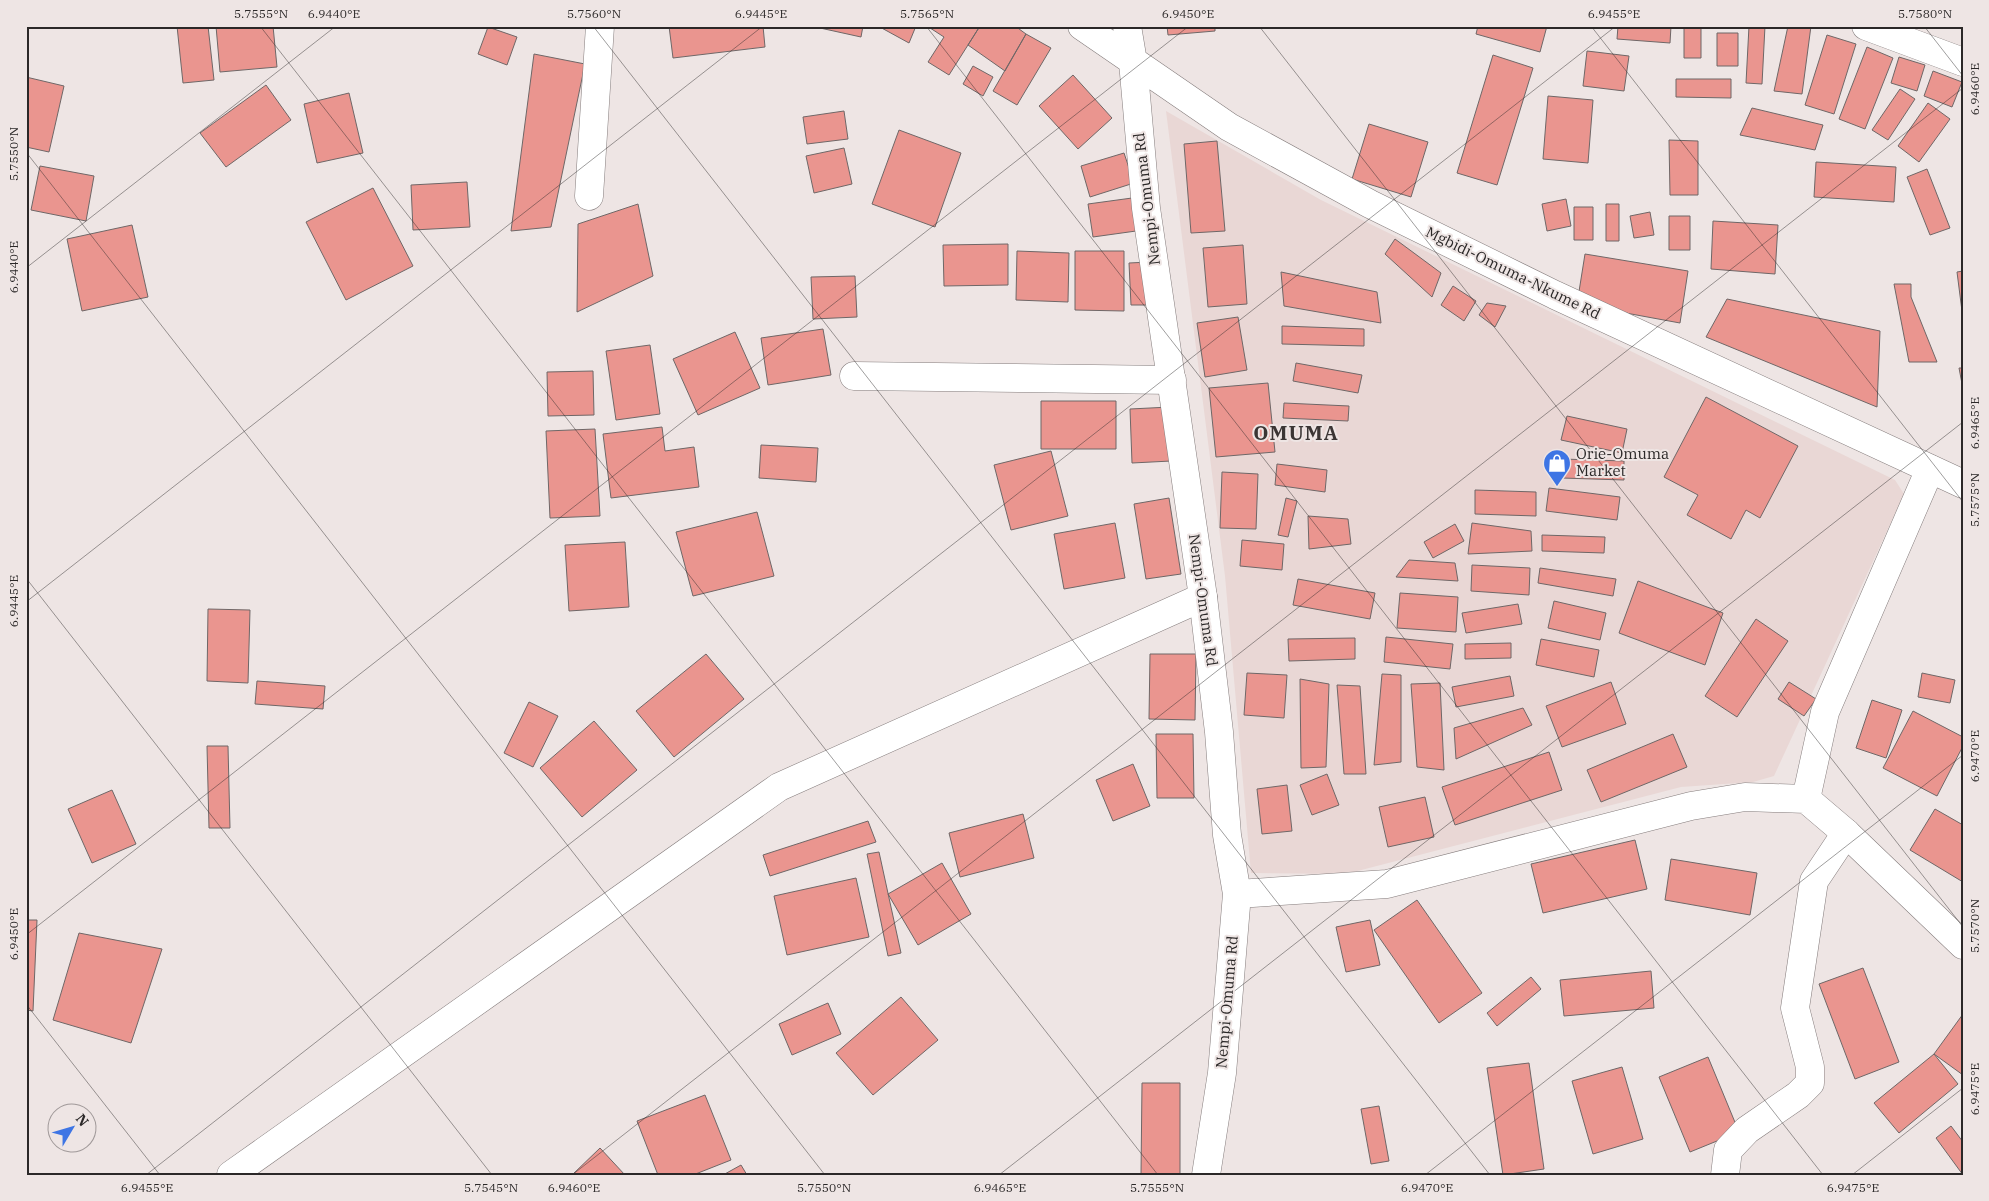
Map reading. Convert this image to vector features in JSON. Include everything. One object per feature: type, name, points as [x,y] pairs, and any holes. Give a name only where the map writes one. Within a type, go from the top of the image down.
[{"type":"street","points":[[589,196],[600,26]]},
{"type":"street","name":"Mgbidi-Omuma-Nkume Rd","points":[[1082,26],[1228,127],[1370,204],[1555,295],[1963,484]]},
{"type":"street","name":"Nempi-Omuma Rd","points":[[1127,26],[1146,208],[1203,597],[1219,732],[1227,835],[1237,894],[1222,1073],[1206,1175]]},
{"type":"street","points":[[1866,26],[1963,62]]},
{"type":"street","points":[[854,376],[1172,380]]},
{"type":"street","points":[[1806,799],[1824,712],[1930,469]]},
{"type":"street","points":[[231,1175],[779,787],[1203,597]]},
{"type":"street","points":[[1237,894],[1387,884],[1691,806],[1745,797],[1806,799],[1846,833],[1963,945]]},
{"type":"street","points":[[1725,1175],[1728,1150],[1747,1130],[1798,1095],[1810,1083],[1810,1067],[1795,1008],[1814,881],[1846,833]]},
{"type":"shaded area","name":"Orie-Omuma Market","points":[[1166,111],[1321,200],[1895,480],[1904,494],[1774,776],[1753,782],[1681,787],[1346,874],[1251,873],[1225,576]]},
{"type":"building","points":[[177,26],[208,26],[214,80],[183,83]]},
{"type":"building","points":[[216,26],[273,26],[277,67],[220,72]]},
{"type":"building","points":[[669,26],[763,26],[765,47],[673,58]]},
{"type":"building","points":[[811,26],[863,26],[861,37]]},
{"type":"building","points":[[878,26],[916,26],[909,43]]},
{"type":"building","points":[[927,26],[980,26],[949,75],[928,62],[944,37]]},
{"type":"building","points":[[980,26],[1015,26],[1026,34],[1005,71],[968,45]]},
{"type":"building","points":[[1167,26],[1215,26],[1215,31],[1168,35]]},
{"type":"building","points":[[1478,26],[1547,26],[1540,52],[1476,34]]},
{"type":"building","points":[[1618,26],[1671,26],[1670,43],[1617,39]]},
{"type":"building","points":[[1749,26],[1765,26],[1762,84],[1746,83]]},
{"type":"building","points":[[1788,26],[1811,26],[1802,94],[1774,91]]},
{"type":"building","points":[[488,27],[517,37],[507,65],[478,54]]},
{"type":"building","points":[[1684,28],[1701,28],[1701,58],[1684,58]]},
{"type":"building","points":[[1717,33],[1738,33],[1738,66],[1717,66]]},
{"type":"building","points":[[1026,34],[1051,48],[1017,105],[993,91]]},
{"type":"building","points":[[1827,35],[1856,44],[1834,114],[1805,105]]},
{"type":"building","points":[[1867,47],[1893,58],[1865,129],[1839,119]]},
{"type":"building","points":[[1587,51],[1629,56],[1624,91],[1583,86]]},
{"type":"building","points":[[534,54],[585,64],[551,227],[511,231]]},
{"type":"building","points":[[1493,55],[1533,68],[1497,185],[1457,173]]},
{"type":"building","points":[[1899,57],[1925,65],[1917,91],[1891,83]]},
{"type":"building","points":[[973,66],[993,77],[983,96],[963,84]]},
{"type":"building","points":[[1933,71],[1962,82],[1952,107],[1924,96]]},
{"type":"building","points":[[1073,75],[1112,118],[1078,149],[1039,106]]},
{"type":"building","points":[[26,77],[64,86],[49,152],[26,147]]},
{"type":"building","points":[[1676,79],[1731,79],[1731,98],[1676,97]]},
{"type":"building","points":[[266,85],[291,120],[226,167],[200,133]]},
{"type":"building","points":[[1900,89],[1915,99],[1888,140],[1872,130]]},
{"type":"building","points":[[349,93],[363,153],[317,163],[304,104]]},
{"type":"building","points":[[1548,96],[1593,100],[1588,163],[1543,159]]},
{"type":"building","points":[[1928,103],[1950,119],[1919,162],[1898,146]]},
{"type":"building","points":[[1752,108],[1823,125],[1815,150],[1740,135]]},
{"type":"building","points":[[844,111],[848,139],[807,144],[803,117]]},
{"type":"building","points":[[1369,124],[1428,142],[1411,197],[1352,179]]},
{"type":"building","points":[[899,130],[961,153],[935,227],[872,204]]},
{"type":"building","points":[[1669,140],[1698,141],[1698,195],[1670,195]]},
{"type":"building","points":[[1217,141],[1225,231],[1191,233],[1184,144]]},
{"type":"building","points":[[844,148],[852,184],[814,193],[806,156]]},
{"type":"building","points":[[1124,153],[1134,183],[1090,197],[1081,166]]},
{"type":"building","points":[[1816,162],[1896,167],[1894,202],[1814,197]]},
{"type":"building","points":[[40,166],[94,176],[86,221],[31,210]]},
{"type":"building","points":[[1927,169],[1950,228],[1930,235],[1907,177]]},
{"type":"building","points":[[467,182],[470,227],[413,230],[411,185]]},
{"type":"building","points":[[373,188],[413,266],[346,300],[306,222]]},
{"type":"building","points":[[1132,198],[1136,231],[1093,237],[1088,204]]},
{"type":"building","points":[[1566,199],[1571,226],[1547,231],[1542,204]]},
{"type":"building","points":[[638,204],[653,276],[577,312],[578,224]]},
{"type":"building","points":[[1606,204],[1619,204],[1619,241],[1606,241]]},
{"type":"building","points":[[1574,207],[1593,207],[1593,240],[1574,240]]},
{"type":"building","points":[[1650,212],[1654,235],[1634,238],[1630,216]]},
{"type":"building","points":[[1669,216],[1690,216],[1690,250],[1669,250]]},
{"type":"building","points":[[1713,221],[1778,225],[1775,274],[1711,269]]},
{"type":"building","points":[[132,225],[148,297],[82,311],[67,239]]},
{"type":"building","points":[[1395,239],[1441,273],[1432,297],[1385,254]]},
{"type":"building","points":[[1008,244],[1008,285],[944,286],[943,245]]},
{"type":"building","points":[[1243,245],[1247,304],[1208,307],[1203,248]]},
{"type":"building","points":[[1017,251],[1069,253],[1068,302],[1016,300]]},
{"type":"building","points":[[1075,251],[1124,251],[1124,311],[1075,310]]},
{"type":"building","points":[[1585,254],[1688,271],[1680,323],[1577,304]]},
{"type":"building","points":[[1149,262],[1150,305],[1131,305],[1129,263]]},
{"type":"building","points":[[1963,271],[1963,319],[1957,272]]},
{"type":"building","points":[[1281,272],[1377,292],[1381,323],[1284,306]]},
{"type":"building","points":[[855,276],[857,317],[813,319],[811,277]]},
{"type":"building","points":[[1894,284],[1911,284],[1911,297],[1937,362],[1909,362]]},
{"type":"building","points":[[1453,286],[1476,301],[1464,321],[1441,305]]},
{"type":"building","points":[[1727,299],[1880,331],[1877,407],[1706,337]]},
{"type":"building","points":[[1487,303],[1506,306],[1495,327],[1479,315]]},
{"type":"building","points":[[1238,317],[1247,370],[1205,377],[1197,323]]},
{"type":"building","points":[[1282,326],[1364,329],[1364,346],[1282,344]]},
{"type":"building","points":[[823,329],[831,375],[768,385],[761,338]]},
{"type":"building","points":[[735,332],[760,388],[698,415],[673,359]]},
{"type":"building","points":[[650,345],[660,414],[616,420],[606,351]]},
{"type":"building","points":[[1296,363],[1362,375],[1358,393],[1293,381]]},
{"type":"building","points":[[1959,368],[1963,368],[1963,389]]},
{"type":"building","points":[[593,371],[594,415],[548,416],[547,372]]},
{"type":"building","points":[[1268,383],[1275,452],[1216,457],[1209,388]]},
{"type":"building","points":[[1706,397],[1798,446],[1760,518],[1746,510],[1731,539],[1687,515],[1698,495],[1664,477]]},
{"type":"building","points":[[1041,401],[1116,401],[1116,449],[1041,449]]},
{"type":"building","points":[[1284,403],[1349,406],[1348,421],[1283,418]]},
{"type":"building","points":[[1170,407],[1171,461],[1132,463],[1130,409]]},
{"type":"building","points":[[1567,416],[1627,429],[1622,453],[1561,440]]},
{"type":"building","points":[[662,427],[665,451],[694,447],[699,487],[611,498],[603,434]]},
{"type":"building","points":[[595,429],[600,516],[550,518],[546,431]]},
{"type":"building","points":[[761,445],[818,448],[816,482],[759,478]]},
{"type":"building","points":[[1051,451],[1068,516],[1011,530],[994,465]]},
{"type":"building","points":[[1562,459],[1624,461],[1624,480],[1562,478]]},
{"type":"building","points":[[1277,464],[1327,470],[1325,492],[1275,485]]},
{"type":"building","points":[[1222,472],[1258,474],[1256,529],[1220,528]]},
{"type":"building","points":[[1549,488],[1620,497],[1617,520],[1546,511]]},
{"type":"building","points":[[1475,490],[1536,492],[1536,516],[1475,514]]},
{"type":"building","points":[[1169,498],[1181,574],[1146,579],[1134,504]]},
{"type":"building","points":[[1286,498],[1297,501],[1288,537],[1278,535]]},
{"type":"building","points":[[757,512],[774,576],[693,596],[676,532]]},
{"type":"building","points":[[1308,516],[1348,519],[1351,544],[1309,549]]},
{"type":"building","points":[[1115,523],[1125,578],[1064,589],[1054,534]]},
{"type":"building","points":[[1472,523],[1531,531],[1532,551],[1468,554]]},
{"type":"building","points":[[1455,524],[1464,541],[1433,558],[1424,542]]},
{"type":"building","points":[[1542,535],[1605,537],[1604,553],[1542,551]]},
{"type":"building","points":[[1242,540],[1284,544],[1282,570],[1240,566]]},
{"type":"building","points":[[625,542],[629,607],[569,611],[565,545]]},
{"type":"building","points":[[1409,560],[1455,563],[1458,581],[1396,577]]},
{"type":"building","points":[[1472,565],[1530,568],[1529,595],[1471,591]]},
{"type":"building","points":[[1540,568],[1616,579],[1613,596],[1538,583]]},
{"type":"building","points":[[1298,579],[1375,593],[1370,619],[1293,605]]},
{"type":"building","points":[[1638,581],[1723,613],[1705,665],[1619,633]]},
{"type":"building","points":[[1400,593],[1458,597],[1456,632],[1397,628]]},
{"type":"building","points":[[1554,601],[1606,613],[1600,640],[1548,628]]},
{"type":"building","points":[[1518,604],[1522,624],[1466,633],[1462,613]]},
{"type":"building","points":[[208,609],[250,610],[248,683],[207,681]]},
{"type":"building","points":[[1756,619],[1788,641],[1737,717],[1705,696]]},
{"type":"building","points":[[1386,637],[1453,644],[1450,669],[1384,662]]},
{"type":"building","points":[[1355,638],[1355,659],[1289,661],[1288,639]]},
{"type":"building","points":[[1541,639],[1599,650],[1594,677],[1536,665]]},
{"type":"building","points":[[1511,643],[1511,658],[1465,659],[1465,644]]},
{"type":"building","points":[[706,654],[744,699],[674,757],[636,711]]},
{"type":"building","points":[[1150,654],[1196,654],[1195,720],[1149,719]]},
{"type":"building","points":[[1247,673],[1287,675],[1284,718],[1244,715]]},
{"type":"building","points":[[1922,673],[1955,680],[1950,703],[1918,697]]},
{"type":"building","points":[[1382,674],[1401,675],[1401,762],[1374,765]]},
{"type":"building","points":[[1510,676],[1514,696],[1456,707],[1452,687]]},
{"type":"building","points":[[1300,679],[1329,684],[1326,767],[1301,768]]},
{"type":"building","points":[[257,681],[325,686],[323,709],[255,704]]},
{"type":"building","points":[[1611,682],[1626,724],[1562,747],[1546,706]]},
{"type":"building","points":[[1789,682],[1816,699],[1804,716],[1778,699]]},
{"type":"building","points":[[1440,683],[1444,770],[1417,767],[1411,684]]},
{"type":"building","points":[[1337,685],[1360,686],[1366,774],[1344,774]]},
{"type":"building","points":[[1872,700],[1902,710],[1886,758],[1856,748]]},
{"type":"building","points":[[529,702],[558,716],[533,767],[504,753]]},
{"type":"building","points":[[1523,708],[1532,725],[1456,759],[1454,728]]},
{"type":"building","points":[[1913,711],[1963,737],[1963,746],[1937,796],[1883,768]]},
{"type":"building","points":[[594,721],[637,770],[582,817],[540,768]]},
{"type":"building","points":[[1156,734],[1193,734],[1194,798],[1157,798]]},
{"type":"building","points":[[1673,734],[1687,767],[1601,802],[1587,770]]},
{"type":"building","points":[[207,746],[228,746],[230,828],[209,828]]},
{"type":"building","points":[[1549,752],[1562,790],[1455,825],[1442,787]]},
{"type":"building","points":[[1133,764],[1150,806],[1113,821],[1096,780]]},
{"type":"building","points":[[1327,774],[1339,805],[1312,815],[1300,785]]},
{"type":"building","points":[[1287,785],[1292,831],[1262,834],[1257,789]]},
{"type":"building","points":[[112,790],[136,844],[92,863],[68,809]]},
{"type":"building","points":[[1425,797],[1434,837],[1388,847],[1379,807]]},
{"type":"building","points":[[1935,809],[1963,825],[1963,882],[1910,850]]},
{"type":"building","points":[[1023,814],[1034,858],[960,877],[949,833]]},
{"type":"building","points":[[868,821],[876,842],[770,876],[763,855]]},
{"type":"building","points":[[1635,840],[1647,889],[1543,913],[1531,864]]},
{"type":"building","points":[[879,852],[901,953],[888,956],[867,854]]},
{"type":"building","points":[[1671,859],[1757,873],[1750,915],[1665,900]]},
{"type":"building","points":[[942,863],[971,914],[918,945],[888,894]]},
{"type":"building","points":[[856,878],[869,937],[787,955],[774,896]]},
{"type":"building","points":[[1417,900],[1482,993],[1439,1023],[1374,930]]},
{"type":"building","points":[[26,920],[37,920],[33,1011],[26,1010]]},
{"type":"building","points":[[1370,920],[1380,965],[1346,972],[1336,927]]},
{"type":"building","points":[[79,933],[162,949],[131,1043],[53,1020]]},
{"type":"building","points":[[1863,968],[1899,1062],[1855,1079],[1819,984]]},
{"type":"building","points":[[1651,971],[1654,1008],[1564,1016],[1560,980]]},
{"type":"building","points":[[1531,977],[1541,989],[1497,1026],[1487,1013]]},
{"type":"building","points":[[901,997],[938,1040],[873,1095],[836,1053]]},
{"type":"building","points":[[828,1003],[841,1034],[792,1055],[779,1024]]},
{"type":"building","points":[[1963,1014],[1963,1075],[1934,1054]]},
{"type":"building","points":[[1934,1054],[1958,1084],[1899,1133],[1874,1103]]},
{"type":"building","points":[[1708,1057],[1739,1132],[1690,1152],[1659,1077]]},
{"type":"building","points":[[1529,1063],[1544,1169],[1503,1175],[1487,1068]]},
{"type":"building","points":[[1622,1067],[1643,1139],[1593,1154],[1572,1081]]},
{"type":"building","points":[[1142,1083],[1180,1083],[1180,1175],[1141,1175]]},
{"type":"building","points":[[705,1095],[731,1160],[693,1175],[658,1175],[637,1121]]},
{"type":"building","points":[[1379,1106],[1389,1161],[1371,1164],[1361,1109]]},
{"type":"building","points":[[1951,1126],[1963,1142],[1963,1175],[1936,1138]]},
{"type":"building","points":[[600,1148],[625,1175],[572,1175]]},
{"type":"building","points":[[741,1165],[747,1175],[723,1175]]},
{"type":"place","name":"Orie-Omuma Market","points":[[1557,487]]},
{"type":"district","name":"OMUMA","points":[[1296,433]]}]
